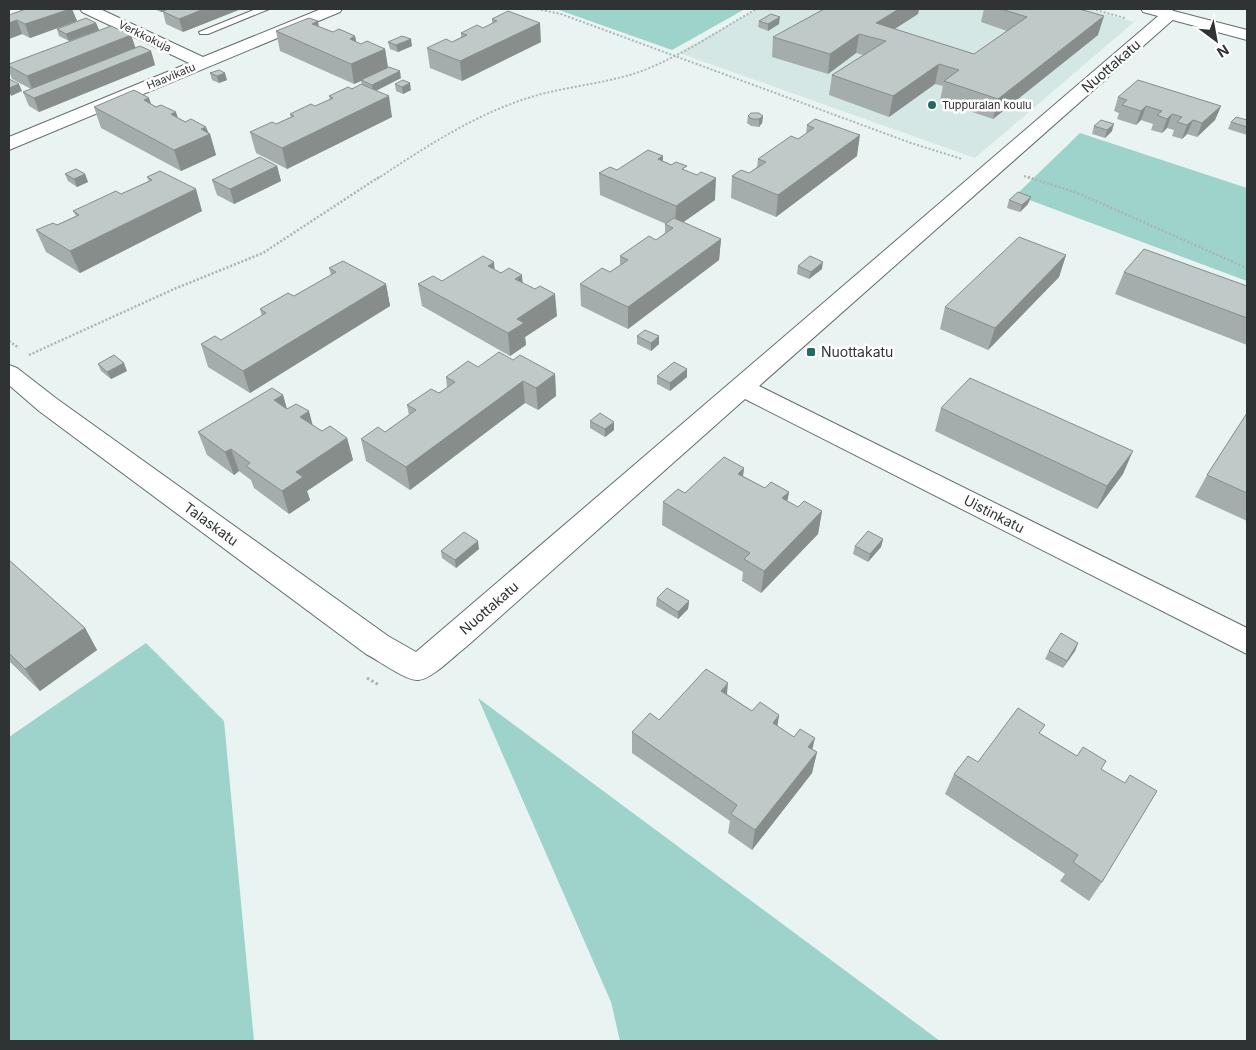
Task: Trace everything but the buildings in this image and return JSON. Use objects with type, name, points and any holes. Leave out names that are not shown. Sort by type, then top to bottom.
[{"type":"street","name":"Verkkokuja","points":[[88,9],[202,63]]},
{"type":"street","name":"Haavikatu","points":[[9,144],[334,9]]},
{"type":"street","points":[[1160,12],[1247,35]]},
{"type":"street","name":"Nuottakatu","points":[[418,668],[455,638],[994,168],[1160,12]]},
{"type":"street","name":"Talaskatu","points":[[9,373],[48,405],[369,639],[418,668]]},
{"type":"street","name":"Uistinkatu","points":[[742,386],[1247,642]]},
{"type":"lane","points":[[204,32],[264,9]]},
{"type":"path","points":[[537,9],[561,14],[911,143],[1080,194],[1247,268]]},
{"type":"path","points":[[29,355],[174,289],[263,253],[433,142],[487,114],[538,96],[638,72],[674,56],[756,9]]},
{"type":"shaded area","name":"Tuppuralan koulu","points":[[757,9],[1087,9],[1134,22],[975,158],[679,53]]},
{"type":"green space","points":[[556,9],[745,9],[672,50]]},
{"type":"green space","points":[[1080,133],[1247,188],[1247,281],[1016,195]]},
{"type":"green space","points":[[146,643],[224,721],[254,1041],[9,1041],[9,737]]},
{"type":"green space","points":[[478,698],[940,1041],[620,1041],[611,1002]]},
{"type":"place","name":"Tuppuralan koulu","points":[[932,105]]},
{"type":"place","name":"Nuottakatu","points":[[811,352]]}]
